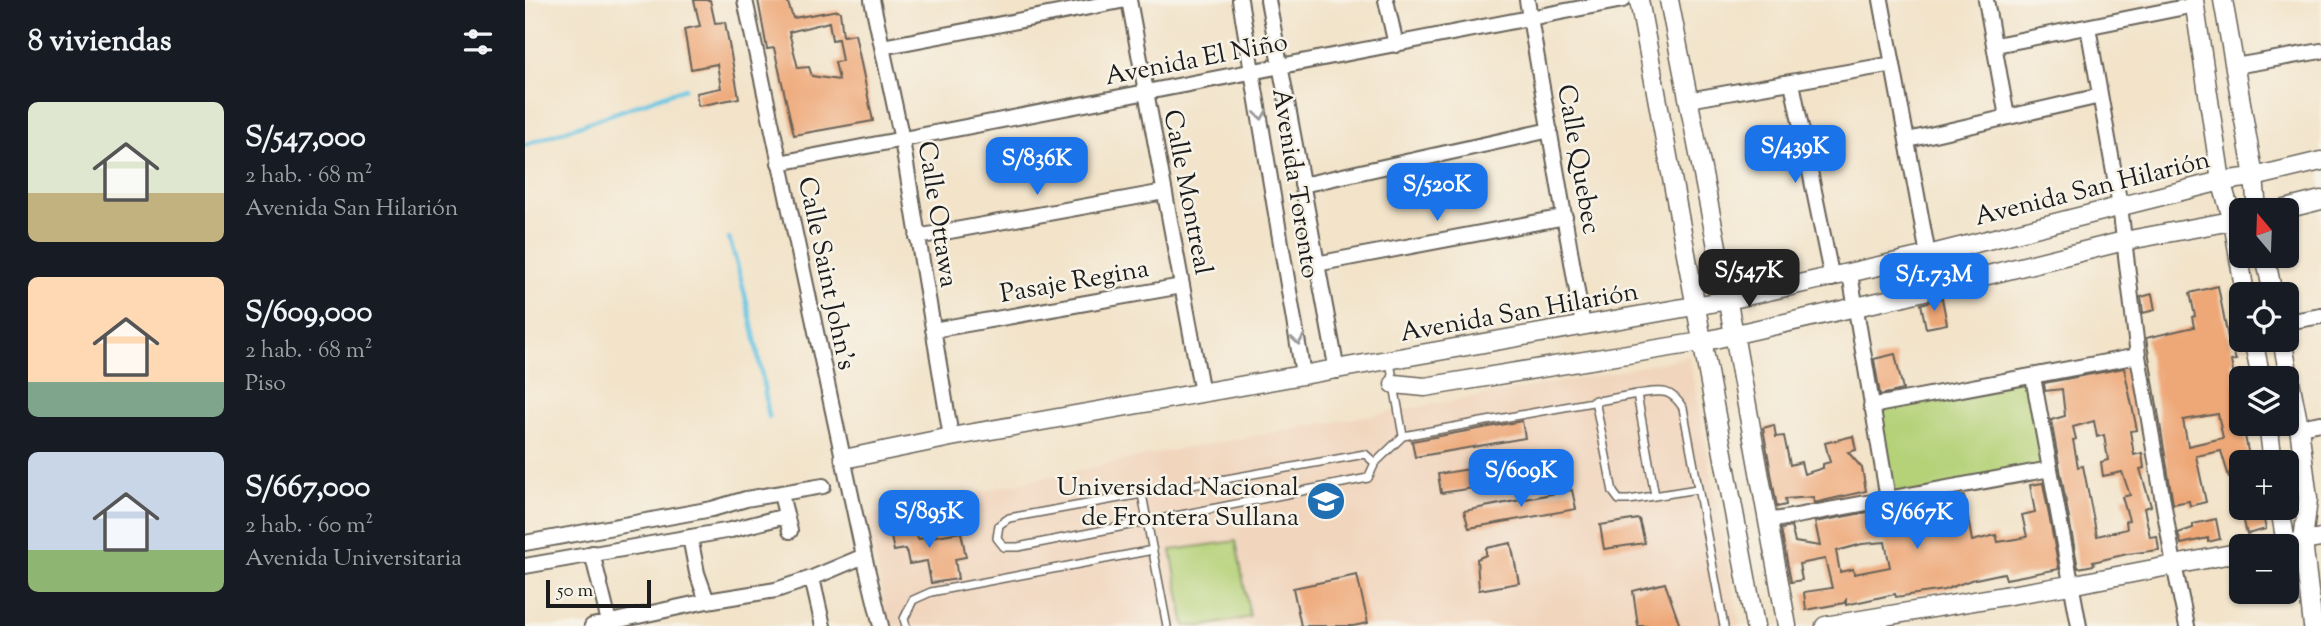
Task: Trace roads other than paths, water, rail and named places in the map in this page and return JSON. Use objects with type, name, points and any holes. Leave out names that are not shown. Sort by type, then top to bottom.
[{"type":"street","name":"Calle Saint John's","points":[[745,0],[881,626]]},
{"type":"street","name":"Calle Ottawa","points":[[872,0],[902,141],[951,437]]},
{"type":"street","points":[[882,47],[1127,0]]},
{"type":"street","name":"Calle Montreal","points":[[1127,0],[1202,393]]},
{"type":"street","name":"Avenida Toronto","points":[[1240,0],[1303,374]]},
{"type":"street","name":"Avenida Toronto","points":[[1268,0],[1337,371]]},
{"type":"street","points":[[1386,0],[1396,45]]},
{"type":"street","name":"Calle Quebec","points":[[1527,0],[1583,326]]},
{"type":"street","name":"Avenida El Niño","points":[[779,163],[1623,0]]},
{"type":"street","points":[[1639,0],[1755,626]]},
{"type":"street","points":[[1669,0],[1728,300],[1787,626]]},
{"type":"street","points":[[1881,0],[1928,256]]},
{"type":"street","points":[[1986,0],[2007,117]]},
{"type":"street","points":[[2223,0],[2256,198]]},
{"type":"street","points":[[1996,45],[2194,3],[2221,181],[2229,200]]},
{"type":"street","points":[[2088,27],[2120,206],[2139,356],[2174,565],[2187,626]]},
{"type":"street","points":[[2235,66],[2321,51]]},
{"type":"street","points":[[1688,100],[1893,64]]},
{"type":"street","points":[[1792,83],[1832,279]]},
{"type":"street","points":[[1908,140],[2100,96]]},
{"type":"street","points":[[1301,185],[1550,130]]},
{"type":"street","name":"Avenida San Hilarión","points":[[844,459],[951,437],[1728,300],[1928,256],[2221,181],[2254,177],[2321,161]]},
{"type":"street","points":[[917,237],[1164,192]]},
{"type":"street","points":[[2299,206],[2321,200]]},
{"type":"street","points":[[1316,264],[1565,218]]},
{"type":"street","name":"Avenida San Hilarión","points":[[1394,384],[1425,387],[1701,342],[2124,240],[2229,221]]},
{"type":"street","points":[[1850,274],[1888,499]]},
{"type":"street","name":"Pasaje Regina","points":[[933,330],[1182,286]]},
{"type":"street","points":[[2299,320],[2321,316]]},
{"type":"street","points":[[1871,406],[2139,356]]},
{"type":"street","points":[[2033,377],[2078,621]]},
{"type":"street","points":[[2298,534],[2308,499],[2299,427],[2321,423]]},
{"type":"street","points":[[1769,521],[2050,469]]},
{"type":"street","points":[[525,543],[823,486]]},
{"type":"street","points":[[781,494],[790,531]]},
{"type":"street","points":[[525,566],[754,526],[786,516]]},
{"type":"street","points":[[690,537],[697,573],[707,601]]},
{"type":"street","points":[[593,553],[610,624]]},
{"type":"street","points":[[1825,626],[2229,554]]},
{"type":"street","points":[[592,626],[707,601],[776,590],[864,556]]},
{"type":"street","points":[[2299,557],[2313,626]]},
{"type":"street","points":[[812,578],[823,626]]},
{"type":"lane","points":[[1390,361],[1403,436]]},
{"type":"lane","points":[[1375,463],[1365,454],[1009,518],[999,525],[997,538],[1005,547],[1018,547],[1368,478],[1375,463],[1403,436],[1595,400],[1662,391],[1675,396],[1683,408],[1724,626]]},
{"type":"lane","points":[[1637,394],[1655,496]]},
{"type":"lane","points":[[1595,400],[1613,492],[1619,500],[1697,489]]},
{"type":"lane","points":[[1142,494],[1167,626]]},
{"type":"lane","points":[[906,626],[904,619],[913,600],[931,592],[1153,550]]},
{"type":"waterway","points":[[525,145],[685,88]]},
{"type":"waterway","points":[[729,238],[742,282],[769,417]]},
{"type":"place","name":"Universidad Nacional de Frontera Sullana","points":[[1326,501]]}]
